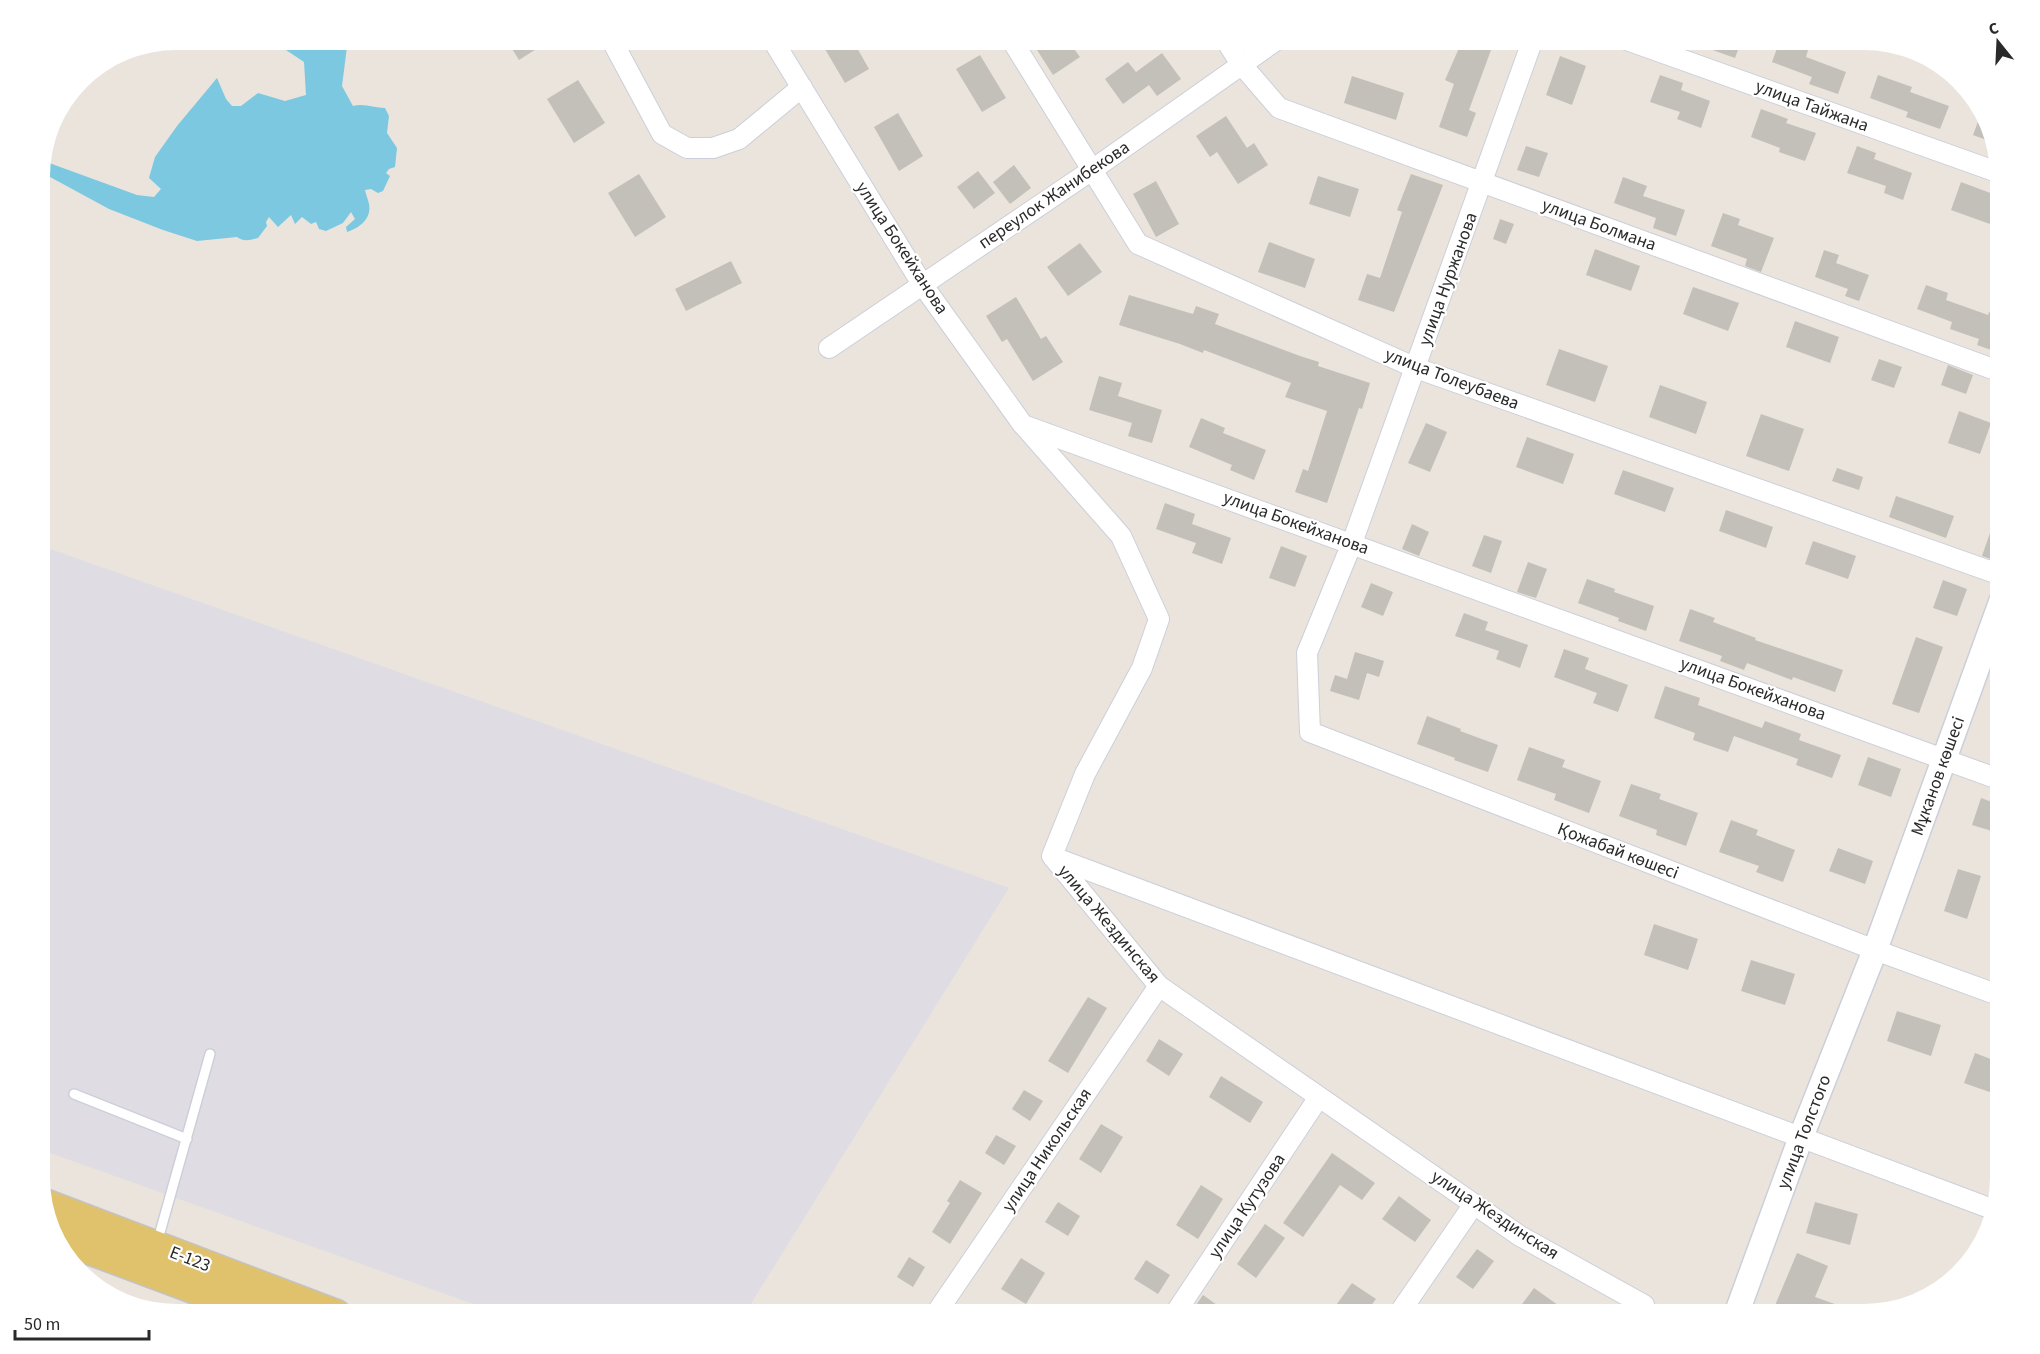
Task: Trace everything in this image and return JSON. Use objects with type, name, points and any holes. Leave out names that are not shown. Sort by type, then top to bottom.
[{"type":"main road","name":"Е-123","points":[[53,1207],[307,1304]]},
{"type":"main road","name":"Е-123","points":[[65,1240],[236,1304]]},
{"type":"street","points":[[617,50],[662,134],[687,148],[713,148],[739,139],[802,87]]},
{"type":"street","name":"улица Бокейханова","points":[[779,50],[922,284],[1023,425],[1990,776]]},
{"type":"street","name":"улица Толеубаева","points":[[1018,50],[1138,244],[1416,368],[1990,571]]},
{"type":"street","name":"улица Болмана","points":[[1233,50],[1241,64],[1279,108],[1990,368]]},
{"type":"street","name":"переулок Жанибекова","points":[[829,348],[1092,170],[1262,50]]},
{"type":"street","name":"улица Нуржанова","points":[[1307,653],[1352,543],[1529,50]]},
{"type":"street","name":"улица Тайжана","points":[[1655,50],[1990,169]]},
{"type":"street","name":"улица Жездинская","points":[[1023,425],[1121,536],[1159,619],[1142,668],[1085,774],[1052,856],[1159,986],[1520,1236],[1631,1304]]},
{"type":"street","name":"Мұканов көшесі","points":[[1875,950],[1990,632]]},
{"type":"street","name":"Қожабай көшесі","points":[[1307,653],[1310,732],[1875,950],[1990,992]]},
{"type":"street","points":[[1052,856],[1987,1207]]},
{"type":"street","name":"улица Толстого","points":[[1741,1304],[1801,1137],[1875,950]]},
{"type":"street","name":"улица Никольская","points":[[942,1304],[1159,986]]},
{"type":"street","name":"улица Кутузова","points":[[1181,1304],[1319,1097]]},
{"type":"street","points":[[1405,1304],[1473,1203]]},
{"type":"lane","points":[[156,1246],[210,1054]]},
{"type":"lane","points":[[74,1094],[187,1139]]},
{"type":"shaded area","points":[[50,549],[1009,888],[751,1304],[473,1304],[50,1153]]},
{"type":"water","points":[[286,50],[347,50],[342,86],[353,106],[385,108],[389,116],[387,133],[397,148],[395,167],[386,173],[390,176],[383,191],[378,193],[371,189],[365,190],[369,214],[356,228],[347,232],[346,227],[355,219],[351,212],[343,223],[326,231],[319,229],[316,222],[311,224],[302,217],[295,224],[291,215],[278,227],[269,217],[266,222],[267,226],[258,238],[245,240],[237,237],[197,241],[109,209],[50,177],[50,163],[137,195],[154,197],[161,189],[149,178],[155,157],[177,126],[217,78],[226,99],[232,106],[241,106],[258,93],[285,101],[306,95],[304,62]]},
{"type":"building","points":[[513,50],[535,50],[519,60]]},
{"type":"building","points":[[826,50],[858,50],[869,69],[845,83]]},
{"type":"building","points":[[1037,50],[1075,50],[1080,57],[1053,75]]},
{"type":"building","points":[[1458,50],[1491,50],[1469,110],[1476,113],[1467,137],[1439,127],[1454,84],[1445,80]]},
{"type":"building","points":[[1712,50],[1738,50],[1735,58]]},
{"type":"building","points":[[1776,50],[1808,50],[1806,57],[1846,72],[1838,94],[1809,84],[1812,77],[1772,62]]},
{"type":"building","points":[[1162,53],[1181,79],[1157,96],[1149,85],[1123,104],[1105,79],[1128,62],[1136,72]]},
{"type":"building","points":[[980,55],[1006,98],[982,112],[956,69]]},
{"type":"building","points":[[1560,56],[1586,66],[1572,105],[1546,95]]},
{"type":"building","points":[[1660,75],[1683,83],[1681,90],[1710,101],[1701,128],[1677,119],[1680,112],[1650,102]]},
{"type":"building","points":[[1878,75],[1912,87],[1910,92],[1949,106],[1940,129],[1906,117],[1908,112],[1870,98]]},
{"type":"building","points":[[1352,76],[1404,93],[1396,120],[1344,103]]},
{"type":"building","points":[[578,80],[605,123],[574,143],[547,99]]},
{"type":"building","points":[[1761,109],[1788,119],[1786,123],[1816,133],[1805,161],[1779,152],[1780,148],[1751,137]]},
{"type":"building","points":[[898,113],[923,156],[899,171],[874,127]]},
{"type":"building","points":[[1226,116],[1247,148],[1254,143],[1268,165],[1238,184],[1217,152],[1210,157],[1196,136]]},
{"type":"building","points":[[1978,121],[1985,139],[1973,135]]},
{"type":"building","points":[[1526,146],[1548,153],[1539,177],[1517,170]]},
{"type":"building","points":[[1857,146],[1876,153],[1874,159],[1912,173],[1903,200],[1884,193],[1886,186],[1847,173]]},
{"type":"building","points":[[1014,165],[1031,188],[1010,204],[993,182]]},
{"type":"building","points":[[978,171],[995,193],[974,209],[957,187]]},
{"type":"building","points":[[639,174],[666,217],[635,237],[608,193]]},
{"type":"building","points":[[1411,174],[1443,185],[1394,312],[1358,300],[1367,274],[1380,278],[1402,212],[1397,210]]},
{"type":"building","points":[[1318,176],[1359,189],[1350,217],[1309,204]]},
{"type":"building","points":[[1623,177],[1647,186],[1643,196],[1685,210],[1676,236],[1653,228],[1656,218],[1614,203]]},
{"type":"building","points":[[1156,181],[1179,224],[1156,237],[1133,194]]},
{"type":"building","points":[[1961,182],[1990,193],[1990,224],[1951,210]]},
{"type":"building","points":[[1723,213],[1740,219],[1738,225],[1774,238],[1761,272],[1745,266],[1747,259],[1711,246]]},
{"type":"building","points":[[1500,219],[1514,224],[1506,244],[1493,239]]},
{"type":"building","points":[[1269,242],[1315,259],[1305,288],[1258,272]]},
{"type":"building","points":[[1080,243],[1102,272],[1068,296],[1047,267]]},
{"type":"building","points":[[1595,249],[1640,266],[1631,291],[1586,275]]},
{"type":"building","points":[[1824,250],[1839,255],[1836,263],[1869,275],[1859,301],[1845,296],[1848,289],[1815,277]]},
{"type":"building","points":[[731,261],[742,283],[686,311],[675,289]]},
{"type":"building","points":[[1926,285],[1948,293],[1946,300],[1988,315],[1990,312],[1990,350],[1977,345],[1979,339],[1950,329],[1952,322],[1917,309]]},
{"type":"building","points":[[1693,287],[1739,303],[1728,331],[1683,314]]},
{"type":"building","points":[[1129,295],[1193,314],[1196,306],[1219,314],[1215,324],[1319,362],[1318,366],[1370,383],[1362,409],[1359,408],[1327,503],[1295,492],[1303,469],[1308,471],[1327,411],[1285,397],[1291,383],[1204,350],[1203,353],[1119,325]]},
{"type":"building","points":[[1016,297],[1041,339],[1046,336],[1063,362],[1033,381],[1007,339],[1002,342],[986,316]]},
{"type":"building","points":[[1795,321],[1839,337],[1830,363],[1786,347]]},
{"type":"building","points":[[1559,349],[1608,366],[1595,402],[1546,385]]},
{"type":"building","points":[[1879,359],[1902,367],[1894,388],[1871,380]]},
{"type":"building","points":[[1948,365],[1973,375],[1966,394],[1941,385]]},
{"type":"building","points":[[1099,376],[1122,383],[1118,396],[1162,410],[1152,443],[1128,436],[1132,423],[1089,410]]},
{"type":"building","points":[[1660,385],[1707,402],[1696,434],[1649,417]]},
{"type":"building","points":[[1959,411],[1990,423],[1980,454],[1948,443]]},
{"type":"building","points":[[1761,414],[1804,429],[1789,471],[1746,456]]},
{"type":"building","points":[[1201,418],[1225,428],[1223,433],[1266,450],[1254,480],[1230,470],[1232,465],[1189,447]]},
{"type":"building","points":[[1426,423],[1447,432],[1430,472],[1408,463]]},
{"type":"building","points":[[1527,437],[1574,454],[1563,484],[1516,467]]},
{"type":"building","points":[[1837,468],[1863,477],[1859,490],[1832,481]]},
{"type":"building","points":[[1623,470],[1674,488],[1665,512],[1614,494]]},
{"type":"building","points":[[1896,496],[1954,516],[1946,538],[1889,517]]},
{"type":"building","points":[[1165,503],[1195,514],[1192,524],[1231,538],[1222,564],[1192,553],[1196,543],[1156,529]]},
{"type":"building","points":[[1726,510],[1773,527],[1766,548],[1719,531]]},
{"type":"building","points":[[1412,524],[1429,532],[1419,556],[1402,549]]},
{"type":"building","points":[[1990,533],[1990,559],[1982,556]]},
{"type":"building","points":[[1484,535],[1502,541],[1491,573],[1472,566]]},
{"type":"building","points":[[1813,541],[1856,556],[1848,579],[1805,564]]},
{"type":"building","points":[[1281,546],[1307,556],[1295,587],[1269,578]]},
{"type":"building","points":[[1528,562],[1547,569],[1536,598],[1517,592]]},
{"type":"building","points":[[1587,579],[1615,589],[1614,592],[1654,606],[1646,631],[1578,603]]},
{"type":"building","points":[[1943,580],[1967,589],[1957,616],[1933,608]]},
{"type":"building","points":[[1371,583],[1393,592],[1383,616],[1361,607]]},
{"type":"building","points":[[1690,609],[1715,618],[1713,622],[1756,638],[1755,640],[1843,670],[1835,692],[1793,677],[1792,680],[1747,663],[1744,670],[1720,661],[1722,656],[1679,641]]},
{"type":"building","points":[[1464,613],[1488,622],[1485,630],[1528,645],[1520,668],[1496,659],[1499,651],[1455,636]]},
{"type":"building","points":[[1916,637],[1943,647],[1919,713],[1892,704]]},
{"type":"building","points":[[1564,649],[1589,658],[1585,669],[1628,685],[1618,712],[1593,703],[1597,693],[1554,677]]},
{"type":"building","points":[[1355,652],[1384,661],[1379,677],[1367,673],[1359,700],[1330,691],[1335,675],[1347,679]]},
{"type":"building","points":[[1665,686],[1700,698],[1698,705],[1762,728],[1765,721],[1801,734],[1799,740],[1841,755],[1832,778],[1796,765],[1798,759],[1734,736],[1728,752],[1693,740],[1695,733],[1654,718]]},
{"type":"building","points":[[1427,716],[1498,745],[1488,772],[1417,744]]},
{"type":"building","points":[[1529,747],[1565,760],[1562,767],[1601,781],[1589,813],[1554,800],[1556,794],[1517,780]]},
{"type":"building","points":[[1868,757],[1901,769],[1891,797],[1858,785]]},
{"type":"building","points":[[1631,784],[1661,794],[1659,799],[1698,813],[1686,846],[1656,835],[1657,830],[1619,816]]},
{"type":"building","points":[[1981,798],[1990,801],[1990,830],[1972,825]]},
{"type":"building","points":[[1731,820],[1758,830],[1756,835],[1795,850],[1783,882],[1756,872],[1759,866],[1719,852]]},
{"type":"building","points":[[1838,848],[1873,861],[1865,884],[1829,871]]},
{"type":"building","points":[[1958,869],[1981,876],[1967,919],[1944,911]]},
{"type":"building","points":[[1654,924],[1698,939],[1688,970],[1644,955]]},
{"type":"building","points":[[1751,960],[1795,974],[1785,1005],[1741,991]]},
{"type":"building","points":[[1088,997],[1107,1008],[1068,1073],[1048,1061]]},
{"type":"building","points":[[1897,1011],[1941,1025],[1931,1056],[1887,1041]]},
{"type":"building","points":[[1159,1039],[1183,1054],[1169,1076],[1146,1061]]},
{"type":"building","points":[[1975,1053],[1990,1059],[1990,1092],[1964,1083]]},
{"type":"building","points":[[1221,1076],[1263,1102],[1250,1123],[1209,1097]]},
{"type":"building","points":[[1024,1090],[1043,1101],[1030,1121],[1012,1109]]},
{"type":"building","points":[[1101,1124],[1123,1137],[1101,1173],[1079,1159]]},
{"type":"building","points":[[996,1135],[1016,1146],[1004,1165],[985,1153]]},
{"type":"building","points":[[1332,1153],[1375,1183],[1362,1200],[1340,1185],[1303,1237],[1283,1223]]},
{"type":"building","points":[[960,1180],[982,1193],[950,1244],[932,1232],[950,1203],[947,1201]]},
{"type":"building","points":[[1201,1185],[1223,1199],[1198,1239],[1176,1225]]},
{"type":"building","points":[[1399,1196],[1431,1220],[1415,1242],[1382,1219]]},
{"type":"building","points":[[1058,1202],[1080,1216],[1068,1236],[1045,1222]]},
{"type":"building","points":[[1815,1202],[1858,1214],[1850,1245],[1806,1233]]},
{"type":"building","points":[[1265,1224],[1285,1238],[1256,1278],[1237,1264]]},
{"type":"building","points":[[1477,1249],[1494,1261],[1473,1289],[1456,1277]]},
{"type":"building","points":[[1797,1253],[1828,1266],[1815,1297],[1835,1304],[1776,1304]]},
{"type":"building","points":[[909,1257],[925,1267],[913,1287],[897,1277]]},
{"type":"building","points":[[1021,1258],[1045,1273],[1026,1304],[1001,1289]]},
{"type":"building","points":[[1146,1260],[1170,1275],[1158,1294],[1134,1279]]},
{"type":"building","points":[[1352,1283],[1376,1299],[1372,1304],[1337,1304]]},
{"type":"building","points":[[1534,1288],[1557,1304],[1522,1304]]},
{"type":"building","points":[[1203,1295],[1216,1304],[1197,1304]]}]
